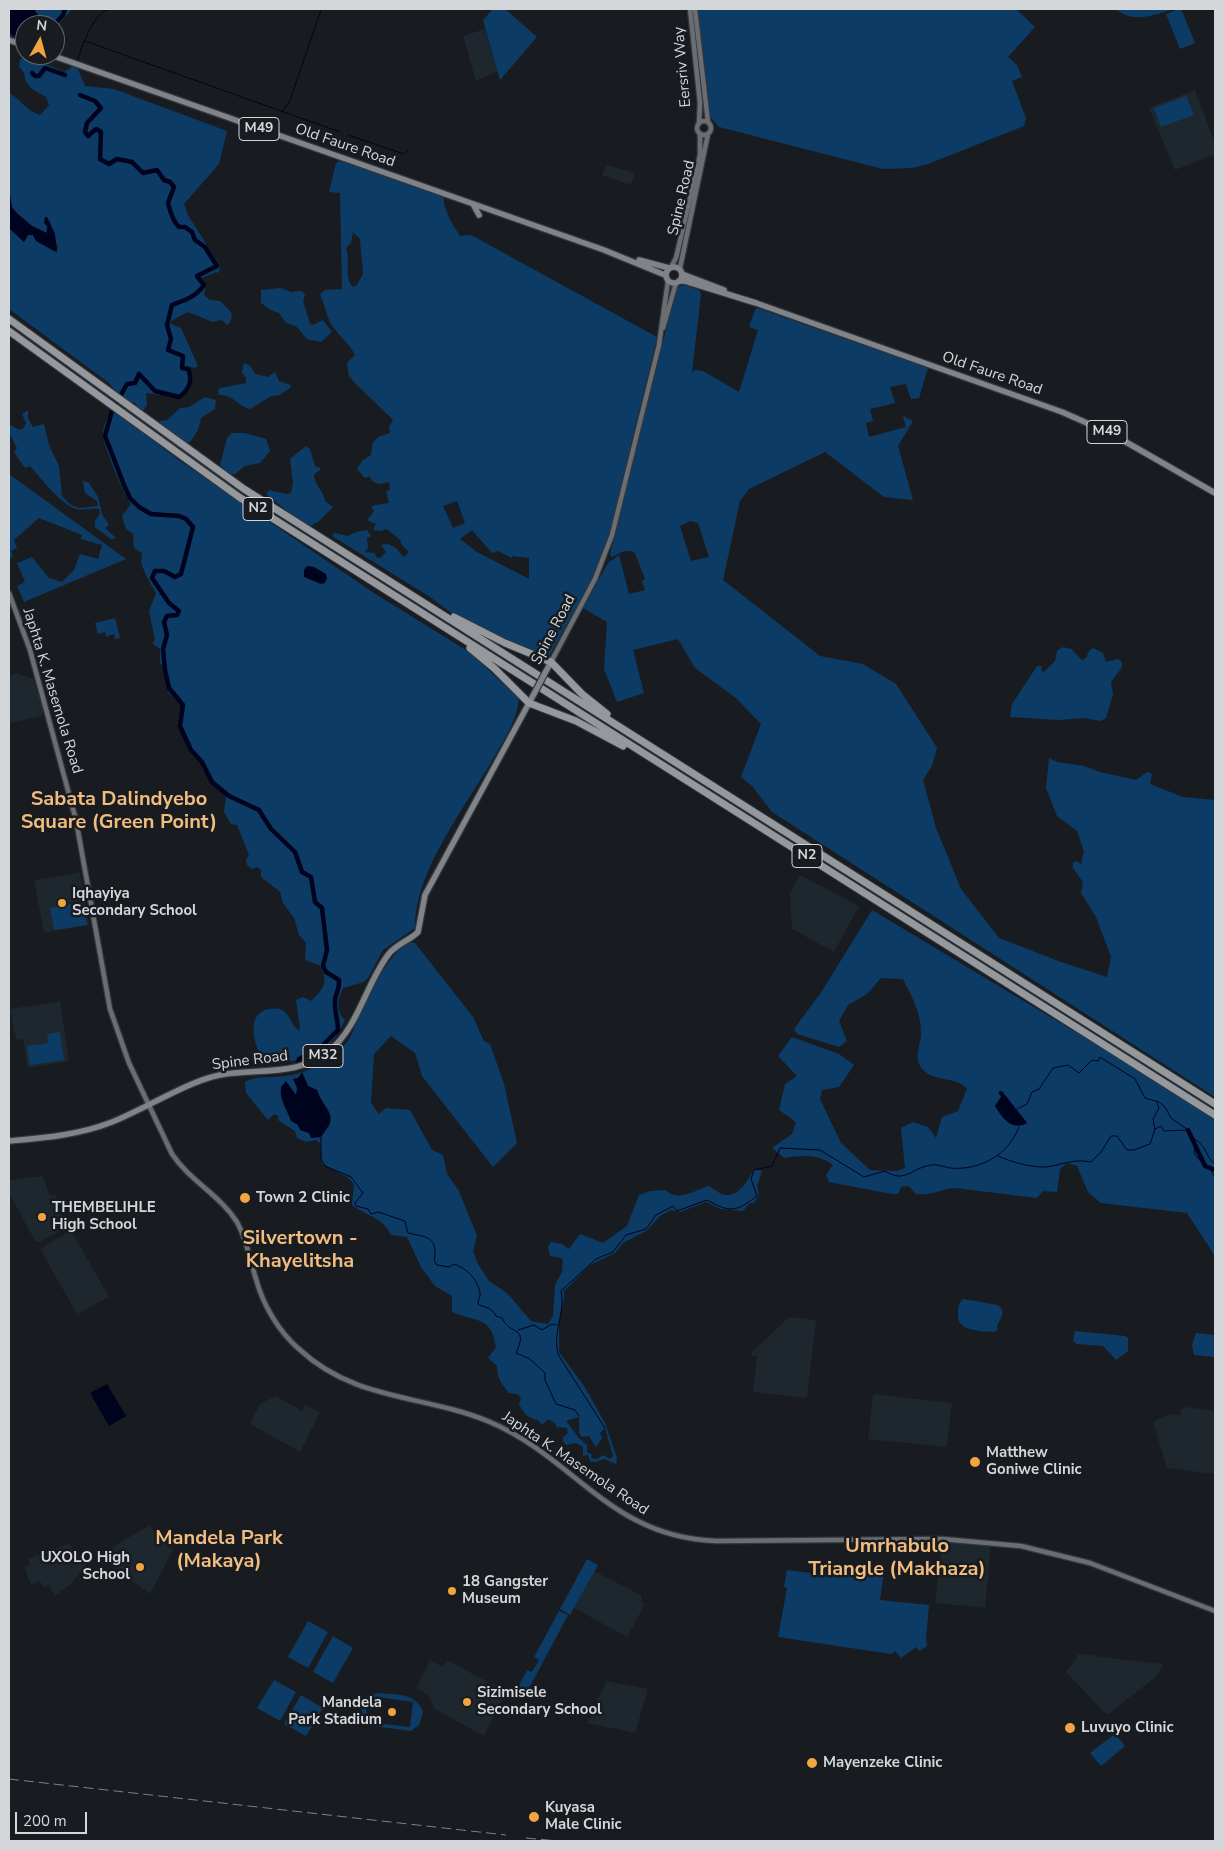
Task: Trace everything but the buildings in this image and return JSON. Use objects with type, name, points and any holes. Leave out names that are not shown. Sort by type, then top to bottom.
[{"type":"highway","name":"N2","points":[[9,319],[244,490],[1215,1104]]},
{"type":"highway","name":"N2","points":[[9,331],[239,498],[1215,1115]]},
{"type":"highway","points":[[403,590],[492,638],[551,662],[593,704],[677,764]]},
{"type":"highway","points":[[398,598],[482,658],[529,703],[588,727],[666,767]]},
{"type":"main road","name":"Eersriv Way","points":[[690,9],[700,103],[699,123]]},
{"type":"main road","name":"Eersriv Way","points":[[695,9],[708,122]]},
{"type":"main road","name":"Old Faure Road","points":[[65,60],[604,250],[660,267],[670,267]]},
{"type":"main road","points":[[708,122],[712,128],[708,134],[700,134],[697,129],[699,123],[708,122]]},
{"type":"main road","name":"Spine Road","points":[[661,331],[667,278],[670,267],[676,258],[700,156],[700,134]]},
{"type":"main road","name":"Spine Road","points":[[9,1142],[50,1138],[113,1122],[216,1076],[292,1069],[320,1058],[343,1037],[390,952],[418,934],[425,895],[595,579],[612,535],[661,331],[681,271],[708,134]]},
{"type":"main road","points":[[472,204],[477,208],[479,214],[492,210]]},
{"type":"main road","name":"Old Faure Road","points":[[604,250],[667,278]]},
{"type":"main road","points":[[670,267],[681,271]]},
{"type":"main road","name":"Old Faure Road","points":[[681,271],[751,302]]},
{"type":"main road","points":[[667,278],[677,282]]},
{"type":"main road","name":"Old Faure Road","points":[[677,282],[685,281],[751,302],[1062,412],[1112,434],[1215,493]]},
{"type":"main road","name":"Japhta K. Masemola Road","points":[[9,593],[30,650],[79,831],[110,1009],[127,1057],[177,1161],[220,1201],[238,1224],[266,1304],[281,1329],[301,1351],[324,1369],[351,1384],[376,1392],[454,1409],[502,1428],[530,1446],[620,1512],[642,1524],[674,1536],[699,1540],[942,1538],[1021,1546],[1090,1563],[1215,1611]]},
{"type":"shaded area","points":[[9,9],[34,9],[38,15],[15,15],[15,36],[9,31]]},
{"type":"shaded area","points":[[34,9],[72,9],[65,17],[65,15],[35,15]]},
{"type":"shaded area","points":[[493,9],[505,9],[537,37],[500,80],[483,20]]},
{"type":"shaded area","points":[[698,9],[1016,9],[1035,27],[1008,57],[1017,65],[1022,77],[1012,81],[1026,118],[1024,126],[928,164],[912,168],[883,169],[719,127],[709,115]]},
{"type":"shaded area","points":[[1116,9],[1170,10],[1150,16],[1135,17],[1128,16]]},
{"type":"shaded area","points":[[1178,9],[1182,11],[1195,43],[1180,49],[1166,14]]},
{"type":"shaded area","points":[[485,29],[498,71],[476,81],[463,36]]},
{"type":"shaded area","points":[[19,65],[48,65],[64,72],[73,66],[77,67],[85,86],[114,89],[227,131],[219,164],[184,204],[188,215],[220,266],[219,273],[216,272],[202,278],[206,284],[204,295],[210,300],[220,301],[231,312],[232,318],[228,325],[221,320],[213,322],[188,312],[171,321],[171,324],[181,328],[198,366],[194,368],[187,366],[185,368],[190,374],[190,385],[179,397],[146,393],[147,405],[143,411],[135,406],[136,403],[123,398],[109,383],[9,309],[9,228],[24,242],[28,235],[33,235],[36,241],[55,252],[58,248],[49,219],[46,233],[32,226],[12,208],[9,189],[9,93],[30,110],[40,115],[49,105],[46,97],[27,84]]},
{"type":"shaded area","points":[[1195,90],[1215,143],[1215,154],[1175,170],[1149,108]]},
{"type":"shaded area","points":[[1186,96],[1194,115],[1161,127],[1154,108]]},
{"type":"shaded area","points":[[340,161],[444,196],[444,204],[450,220],[460,236],[471,235],[657,337],[607,543],[597,570],[548,658],[518,648],[454,615],[430,597],[332,536],[335,533],[348,536],[367,530],[371,536],[367,538],[368,548],[364,552],[375,553],[376,557],[380,558],[386,552],[381,545],[385,544],[394,547],[404,557],[409,552],[401,544],[401,541],[387,529],[373,530],[376,524],[367,520],[374,511],[371,506],[389,503],[386,491],[390,490],[389,482],[378,484],[371,480],[370,476],[365,478],[357,469],[362,461],[371,455],[373,442],[380,436],[390,433],[389,427],[393,420],[349,376],[347,363],[355,355],[333,327],[320,294],[325,290],[342,289],[340,193],[329,192],[336,163]],"holes":[[[353,232],[360,239],[363,274],[357,285],[353,287],[348,279],[346,248],[351,243]],[[457,501],[465,523],[453,528],[443,506]],[[472,530],[492,553],[498,551],[512,558],[512,556],[529,558],[529,579],[477,552],[460,539]]]},
{"type":"shaded area","points":[[606,165],[635,173],[631,185],[602,175]]},
{"type":"shaded area","points":[[9,189],[12,207],[17,214],[32,226],[47,233],[47,226],[44,223],[45,217],[47,217],[55,234],[57,252],[36,241],[33,235],[28,235],[24,242],[9,228]]},
{"type":"shaded area","points":[[685,285],[699,290],[701,294],[692,373],[695,370],[703,371],[739,392],[758,330],[749,327],[757,308],[928,368],[919,398],[911,399],[906,384],[890,387],[895,403],[870,409],[873,421],[866,423],[869,437],[906,427],[903,416],[913,421],[898,446],[913,500],[884,497],[825,452],[749,489],[740,501],[723,580],[820,656],[863,664],[896,684],[937,748],[932,766],[923,780],[936,828],[961,889],[999,938],[1061,962],[1107,977],[1111,957],[1096,917],[1081,893],[1083,882],[1073,868],[1073,862],[1077,861],[1081,864],[1084,851],[1077,831],[1057,816],[1046,788],[1049,758],[1057,762],[1084,766],[1100,772],[1136,780],[1147,772],[1152,774],[1150,784],[1183,797],[1215,800],[1215,1097],[772,812],[752,786],[741,777],[761,724],[736,698],[695,668],[678,639],[633,650],[644,693],[617,702],[604,669],[607,622],[583,608],[608,563],[619,555],[629,594],[645,590],[642,581],[645,579],[635,553],[626,551],[611,557],[610,554],[676,290],[679,286]],"holes":[[[690,521],[698,523],[709,557],[691,561],[680,526]]]},
{"type":"shaded area","points":[[281,288],[291,292],[302,291],[305,295],[303,301],[310,324],[313,325],[323,320],[332,332],[321,342],[307,339],[297,327],[285,322],[279,313],[261,303],[261,290]]},
{"type":"shaded area","points":[[246,363],[255,374],[268,377],[275,372],[279,381],[291,385],[290,388],[280,395],[271,396],[250,409],[229,397],[219,395],[218,390],[220,388],[246,383],[246,378],[242,373],[243,365]]},
{"type":"shaded area","points":[[205,397],[216,400],[215,409],[201,418],[198,430],[190,442],[186,443],[160,423],[160,421],[167,420],[180,408],[189,407]]},
{"type":"shaded area","points":[[28,410],[28,418],[33,427],[44,424],[49,445],[59,466],[62,496],[71,505],[79,508],[98,506],[97,501],[85,493],[83,481],[89,483],[98,497],[102,514],[109,525],[105,528],[116,538],[111,539],[95,527],[95,521],[100,513],[99,509],[76,509],[70,506],[51,490],[30,466],[25,468],[14,452],[17,448],[9,433],[9,424],[19,430],[24,428],[26,423],[22,414]]},
{"type":"shaded area","points":[[114,411],[180,461],[374,593],[472,654],[519,699],[514,720],[508,733],[434,859],[417,905],[415,928],[383,950],[364,982],[343,988],[338,1005],[340,1013],[345,1020],[331,1042],[322,1050],[302,1059],[264,1064],[254,1036],[255,1021],[258,1015],[265,1010],[280,1009],[287,1014],[299,1031],[296,1000],[303,997],[311,1001],[322,989],[324,976],[319,965],[305,960],[306,943],[299,935],[294,918],[283,903],[280,892],[261,877],[261,870],[257,867],[252,869],[247,865],[246,859],[249,855],[237,825],[231,824],[224,812],[226,796],[221,789],[211,783],[202,765],[189,751],[179,725],[182,705],[168,692],[164,668],[160,663],[160,649],[152,643],[155,640],[149,611],[156,593],[141,564],[142,553],[134,548],[133,534],[126,529],[122,516],[131,504],[114,470],[104,440],[103,435],[107,418]]},
{"type":"shaded area","points":[[232,433],[245,433],[266,439],[270,451],[260,463],[245,466],[235,474],[229,474],[220,465],[227,438]]},
{"type":"shaded area","points":[[306,446],[310,449],[315,466],[320,468],[314,474],[314,478],[325,501],[333,507],[311,526],[296,518],[266,494],[269,490],[286,494],[291,493],[293,483],[290,459]]},
{"type":"shaded area","points":[[9,474],[126,559],[24,602],[17,586],[25,582],[17,563],[32,557],[49,578],[62,582],[74,570],[80,554],[98,559],[102,545],[81,539],[82,535],[39,518],[14,540],[17,548],[11,551],[13,557],[9,559]]},
{"type":"shaded area","points":[[307,566],[314,567],[326,574],[325,583],[321,584],[304,577],[304,570]]},
{"type":"shaded area","points":[[115,618],[120,638],[115,639],[114,634],[106,637],[105,632],[98,634],[95,623]]},
{"type":"shaded area","points":[[1063,647],[1071,649],[1082,660],[1086,658],[1089,651],[1093,648],[1103,653],[1106,662],[1118,659],[1122,662],[1122,667],[1111,682],[1113,694],[1106,718],[1100,721],[1085,718],[1059,720],[1010,717],[1012,704],[1037,666],[1042,666],[1041,671],[1044,672],[1055,661],[1057,651]]},
{"type":"shaded area","points":[[16,673],[34,679],[44,711],[42,716],[9,723],[9,677]]},
{"type":"shaded area","name":"Iqhayiya Secondary School","points":[[80,872],[89,925],[44,933],[34,880]]},
{"type":"shaded area","points":[[800,875],[859,906],[834,952],[792,929],[790,893]]},
{"type":"shaded area","points":[[83,902],[87,925],[54,930],[50,908]]},
{"type":"shaded area","points":[[872,910],[1132,1066],[1215,1120],[1215,1256],[1187,1213],[1101,1203],[1088,1192],[1077,1166],[1067,1163],[1060,1169],[1057,1192],[1043,1191],[1037,1198],[955,1188],[926,1194],[916,1194],[909,1186],[901,1187],[898,1194],[892,1194],[829,1182],[826,1175],[833,1165],[816,1157],[797,1156],[784,1158],[772,1148],[792,1134],[796,1122],[779,1110],[785,1084],[797,1076],[778,1056],[792,1037],[839,1054],[854,1065],[839,1087],[822,1090],[820,1099],[841,1143],[870,1170],[897,1171],[905,1168],[901,1128],[913,1122],[928,1127],[936,1138],[942,1117],[958,1111],[967,1089],[957,1082],[931,1075],[920,1066],[918,1054],[921,1025],[915,1005],[903,979],[881,978],[867,994],[848,1005],[839,1021],[847,1041],[839,1047],[797,1034],[794,1029],[822,991]],"holes":[[[1001,1097],[1027,1123],[1017,1126],[1012,1125],[1001,1115],[995,1106]]]},
{"type":"shaded area","points":[[409,942],[415,943],[473,1017],[484,1041],[490,1044],[504,1084],[517,1143],[493,1167],[422,1076],[415,1053],[391,1036],[374,1054],[371,1103],[379,1114],[386,1108],[410,1110],[432,1150],[443,1155],[447,1174],[459,1191],[477,1236],[473,1251],[478,1264],[489,1281],[507,1293],[531,1321],[548,1324],[553,1316],[555,1285],[562,1272],[563,1261],[561,1258],[550,1256],[548,1247],[551,1242],[562,1244],[569,1249],[580,1234],[603,1243],[627,1226],[639,1195],[650,1191],[666,1190],[675,1195],[680,1195],[708,1186],[722,1194],[728,1195],[738,1192],[742,1188],[754,1169],[762,1171],[757,1186],[759,1194],[755,1202],[749,1204],[743,1211],[721,1209],[706,1202],[680,1212],[671,1210],[660,1216],[646,1231],[623,1243],[615,1253],[590,1265],[564,1291],[559,1322],[559,1352],[584,1386],[605,1423],[617,1458],[616,1464],[604,1459],[595,1462],[590,1461],[588,1455],[583,1456],[583,1447],[576,1443],[566,1445],[563,1441],[563,1437],[568,1433],[567,1428],[557,1427],[555,1423],[548,1419],[542,1425],[538,1420],[527,1415],[519,1404],[521,1398],[518,1394],[509,1393],[502,1384],[497,1366],[488,1358],[496,1347],[491,1330],[482,1322],[452,1312],[452,1296],[435,1286],[421,1267],[407,1237],[391,1235],[378,1220],[352,1205],[354,1184],[347,1177],[322,1164],[320,1143],[316,1140],[306,1142],[297,1138],[295,1131],[278,1120],[278,1116],[274,1114],[268,1120],[246,1093],[245,1082],[249,1080],[286,1076],[311,1069],[332,1056],[345,1044],[375,983],[402,948]],"holes":[[[304,1079],[308,1086],[317,1090],[331,1117],[329,1127],[309,1133],[301,1130],[292,1121],[282,1097],[292,1090],[296,1095]],[[579,1417],[579,1433],[582,1437],[589,1436],[596,1447],[602,1438],[600,1433],[605,1428],[613,1456],[610,1459],[603,1455],[597,1459],[591,1458],[592,1455],[587,1452],[587,1445],[566,1421]]]},
{"type":"shaded area","points":[[60,1001],[69,1061],[28,1068],[23,1039],[16,1040],[10,1009]]},
{"type":"shaded area","points":[[60,1032],[64,1060],[30,1065],[27,1046],[48,1043],[47,1034]]},
{"type":"shaded area","points":[[302,1072],[308,1086],[317,1090],[329,1113],[330,1122],[321,1137],[311,1138],[309,1133],[300,1130],[298,1125],[291,1121],[282,1100],[281,1087],[286,1081],[296,1095],[297,1088],[293,1079],[298,1078]]},
{"type":"shaded area","points":[[1002,1091],[1027,1123],[1017,1126],[1012,1125],[1001,1115],[995,1106],[1001,1097],[998,1092]]},
{"type":"shaded area","name":"THEMBELIHLE High School","points":[[43,1176],[49,1194],[56,1195],[57,1206],[67,1227],[40,1242],[35,1241],[9,1193],[9,1180]]},
{"type":"shaded area","points":[[71,1230],[109,1297],[77,1314],[40,1249]]},
{"type":"shaded area","points":[[963,1299],[998,1305],[1002,1312],[997,1331],[970,1329],[961,1324],[958,1320],[958,1309]]},
{"type":"shaded area","points":[[789,1317],[816,1320],[807,1398],[753,1392],[757,1356],[752,1356],[752,1352]]},
{"type":"shaded area","points":[[1075,1331],[1125,1336],[1128,1338],[1128,1351],[1116,1360],[1103,1346],[1077,1344],[1073,1341]]},
{"type":"shaded area","points":[[1196,1333],[1215,1335],[1215,1357],[1194,1355],[1192,1345]]},
{"type":"shaded area","points":[[107,1384],[126,1416],[109,1426],[90,1393]]},
{"type":"shaded area","points":[[873,1394],[952,1403],[947,1447],[868,1439]]},
{"type":"shaded area","points":[[276,1396],[302,1411],[305,1405],[320,1412],[300,1452],[250,1424],[260,1404]]},
{"type":"shaded area","points":[[1185,1407],[1215,1411],[1214,1474],[1167,1468],[1153,1422],[1170,1414],[1180,1415],[1181,1409]]},
{"type":"shaded area","name":"UXOLO High School","points":[[150,1525],[155,1534],[168,1539],[166,1545],[173,1550],[150,1594],[128,1578],[104,1556],[116,1545]]},
{"type":"shaded area","points":[[947,1542],[991,1545],[985,1608],[935,1603],[942,1544]]},
{"type":"shaded area","points":[[68,1544],[88,1563],[71,1584],[55,1596],[49,1585],[43,1587],[40,1581],[31,1585],[24,1567],[30,1565],[28,1558]]},
{"type":"shaded area","points":[[587,1559],[598,1565],[570,1615],[560,1609]]},
{"type":"shaded area","points":[[787,1570],[810,1573],[884,1571],[880,1600],[929,1605],[927,1646],[920,1651],[916,1647],[901,1658],[895,1651],[891,1654],[778,1637],[787,1588],[784,1587]]},
{"type":"shaded area","points":[[594,1571],[641,1595],[642,1602],[645,1604],[627,1637],[574,1608]]},
{"type":"shaded area","points":[[559,1611],[568,1615],[527,1692],[518,1687],[527,1670],[532,1672],[539,1660],[534,1657]]},
{"type":"shaded area","points":[[308,1621],[328,1632],[308,1668],[288,1657]]},
{"type":"shaded area","points":[[333,1636],[353,1648],[333,1683],[313,1672]]},
{"type":"shaded area","points":[[1077,1653],[1163,1664],[1157,1676],[1108,1714],[1066,1672],[1077,1658]]},
{"type":"shaded area","name":"Sizimisele Secondary School","points":[[430,1660],[443,1667],[446,1661],[449,1661],[506,1692],[484,1736],[435,1709],[428,1695],[416,1688]]},
{"type":"shaded area","points":[[274,1680],[296,1692],[280,1721],[257,1708]]},
{"type":"shaded area","points":[[607,1681],[648,1689],[635,1733],[587,1723],[591,1716],[589,1715]]},
{"type":"shaded area","points":[[377,1693],[397,1695],[416,1701],[423,1712],[419,1725],[411,1731],[365,1725],[361,1706],[367,1696]],"holes":[[[378,1697],[413,1702],[410,1727],[374,1723],[368,1720],[366,1707],[373,1706],[367,1705],[367,1702]]]},
{"type":"shaded area","points":[[301,1695],[323,1708],[306,1736],[284,1724]]},
{"type":"shaded area","points":[[1115,1734],[1125,1746],[1101,1766],[1090,1753]]},
{"type":"waterway","points":[[63,15],[65,9]]},
{"type":"waterway","points":[[77,62],[92,25],[108,9]]},
{"type":"waterway","points":[[282,111],[289,103],[321,10]]},
{"type":"waterway","points":[[85,41],[340,132]]},
{"type":"waterway","points":[[32,73],[35,76],[39,76],[45,68],[65,75]]},
{"type":"waterway","points":[[80,95],[95,101],[101,108],[87,123],[85,132],[88,136],[96,129],[101,132],[100,159],[109,164],[117,159],[132,162],[143,173],[157,170],[164,180],[170,182],[174,187],[168,203],[175,222],[179,227],[185,227],[192,232],[195,240],[205,247],[217,266],[197,276],[204,285],[197,292],[190,298],[172,305],[167,325],[171,339],[168,350],[183,356],[182,368],[188,369],[190,377],[188,388],[179,397],[155,391],[139,374],[135,383],[127,384],[112,411],[105,436],[130,498],[139,507],[151,514],[179,516],[186,519],[193,527],[181,574],[175,577],[164,571],[155,571],[152,578],[169,603],[179,611],[177,615],[167,616],[164,622],[167,635],[163,649],[169,688],[183,705],[180,726],[191,750],[202,762],[212,782],[229,796],[259,810],[271,829],[295,852],[302,872],[311,877],[315,902],[322,908],[327,950],[323,966],[326,972],[339,980],[335,1004],[338,1030],[319,1049],[299,1059],[298,1063]]},
{"type":"waterway","points":[[348,135],[404,154],[408,151]]},
{"type":"waterway","points":[[1015,1110],[1027,1104],[1032,1092],[1039,1089],[1053,1068],[1068,1065],[1079,1073],[1092,1060],[1098,1061],[1100,1057],[1135,1079],[1145,1098],[1159,1102],[1165,1107],[1171,1118],[1188,1130]]},
{"type":"waterway","points":[[1157,1103],[1159,1108],[1153,1119],[1155,1129],[1161,1126],[1164,1131],[1187,1130]]},
{"type":"waterway","points":[[605,1428],[559,1356],[557,1332],[562,1307],[561,1291],[596,1259],[613,1252],[626,1235],[646,1229],[656,1215],[673,1206],[677,1211],[707,1200],[727,1209],[738,1208],[744,1205],[757,1196],[751,1179],[754,1170],[772,1166],[780,1148],[820,1150],[864,1177],[885,1171],[892,1175],[903,1176],[931,1165],[961,1168],[982,1164],[992,1159],[1008,1146],[1019,1127]]},
{"type":"waterway","points":[[998,1156],[1017,1163],[1039,1167],[1076,1161],[1091,1162],[1101,1152],[1111,1136],[1117,1136],[1127,1150],[1134,1150],[1150,1144],[1155,1129]]},
{"type":"waterway","points":[[1188,1130],[1205,1166],[1215,1170]]},
{"type":"waterway","points":[[321,1137],[321,1159],[325,1166],[351,1177],[363,1193],[355,1203],[356,1206],[368,1209],[371,1214],[378,1212],[405,1221],[408,1233],[426,1237],[433,1243],[437,1265],[449,1267],[454,1264],[463,1268],[471,1275],[479,1288],[478,1304],[490,1309],[496,1316],[502,1318],[505,1324],[519,1334],[520,1338],[516,1353],[530,1359],[545,1373],[545,1380],[556,1404],[575,1410],[579,1416]]},
{"type":"waterway","points":[[1194,1139],[1201,1144],[1215,1164]]},
{"type":"waterway","points":[[1194,1145],[1195,1155],[1205,1166]]},
{"type":"waterway","points":[[1210,1169],[1215,1177]]},
{"type":"waterway","points":[[518,1330],[534,1325],[542,1330],[552,1324],[556,1325]]},
{"type":"railway","points":[[9,1779],[506,1835]]},
{"type":"railway","points":[[526,1838],[558,1841]]},
{"type":"place","name":"Iqhayiya Secondary School","points":[[62,903]]},
{"type":"place","name":"Town 2 Clinic","points":[[245,1198]]},
{"type":"place","name":"THEMBELIHLE High School","points":[[42,1217]]},
{"type":"place","name":"Matthew Goniwe Clinic","points":[[975,1462]]},
{"type":"place","name":"UXOLO High School","points":[[140,1567]]},
{"type":"place","name":"18 Gangster Museum","points":[[452,1591]]},
{"type":"place","name":"Sizimisele Secondary School","points":[[467,1702]]},
{"type":"place","name":"Mandela Park Stadium","points":[[392,1712]]},
{"type":"place","name":"Luvuyo Clinic","points":[[1070,1728]]},
{"type":"place","name":"Mayenzeke Clinic","points":[[812,1763]]},
{"type":"place","name":"Kuyasa Male Clinic","points":[[534,1817]]},
{"type":"district","name":"Sabata Dalindyebo Square (Green Point)","points":[[119,812]]},
{"type":"district","name":"Silvertown - Khayelitsha","points":[[300,1250]]},
{"type":"district","name":"Mandela Park (Makaya)","points":[[219,1550]]},
{"type":"district","name":"Umrhabulo Triangle (Makhaza)","points":[[897,1558]]}]
